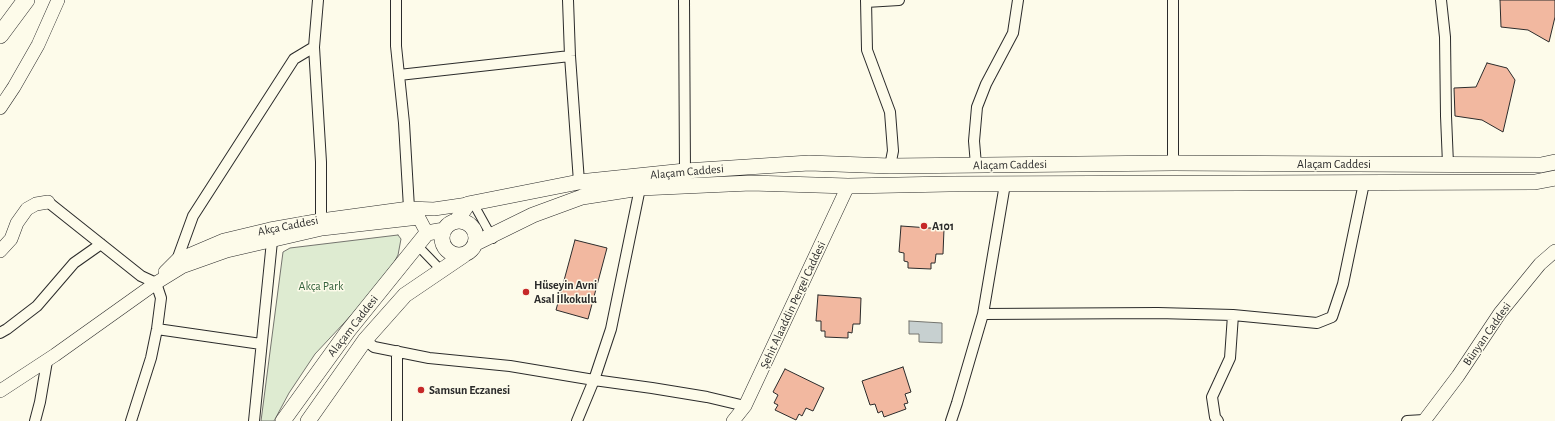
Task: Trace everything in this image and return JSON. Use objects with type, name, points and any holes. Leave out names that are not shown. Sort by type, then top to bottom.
[{"type":"highway","points":[[0,35],[26,0]]},
{"type":"main road","name":"Alaçam Caddesi","points":[[471,204],[579,182],[685,171],[808,163],[890,166],[976,166],[1173,163],[1541,164],[1555,162]]},
{"type":"main road","name":"Alaçam Caddesi","points":[[476,244],[493,238],[532,215],[582,197],[640,188],[751,183],[848,186],[1535,182],[1555,178]]},
{"type":"main road","points":[[458,220],[469,223],[473,227],[477,238],[476,244],[469,253],[458,256],[448,251],[442,241],[444,230],[452,222],[458,220],[471,204]]},
{"type":"main road","points":[[427,233],[444,230]]},
{"type":"main road","name":"Alaçam Caddesi","points":[[283,421],[348,330],[427,233]]},
{"type":"main road","name":"Alaçam Caddesi","points":[[308,421],[365,340],[405,295],[444,273],[464,255]]},
{"type":"street","points":[[0,108],[38,45],[58,0]]},
{"type":"street","points":[[318,0],[314,48],[321,162],[322,224]]},
{"type":"street","points":[[396,0],[396,46],[404,123],[409,208]]},
{"type":"street","points":[[568,0],[570,56],[579,182]]},
{"type":"street","points":[[684,0],[685,171]]},
{"type":"street","points":[[890,166],[893,151],[890,112],[867,50],[866,1],[899,0]]},
{"type":"street","points":[[976,166],[974,141],[977,107],[986,84],[1013,34],[1018,0]]},
{"type":"street","points":[[1173,0],[1173,163]]},
{"type":"street","points":[[1441,0],[1445,37],[1448,164]]},
{"type":"street","points":[[177,260],[193,216],[294,59],[314,48]]},
{"type":"street","points":[[399,75],[570,56]]},
{"type":"street","points":[[984,314],[1158,313],[1233,315],[1317,323],[1332,317],[1343,284],[1364,183]]},
{"type":"street","points":[[950,421],[957,403],[984,314],[1005,184]]},
{"type":"street","name":"Şehit Alaaddin Pergel Caddesi","points":[[733,421],[745,406],[848,186]]},
{"type":"street","points":[[577,421],[594,380],[611,329],[640,188]]},
{"type":"street","points":[[0,251],[11,239],[16,223],[27,209],[36,204],[48,202],[141,276],[156,283],[161,298],[157,329],[132,421]]},
{"type":"street","points":[[471,204],[493,238]]},
{"type":"street","name":"Akça Caddesi","points":[[156,283],[177,260],[224,240],[270,229],[389,217],[409,208],[434,209],[471,204]]},
{"type":"street","points":[[389,217],[419,218],[427,233]]},
{"type":"street","name":"Akça Caddesi","points":[[0,391],[47,361],[156,283],[182,267],[227,251],[272,240],[322,224]]},
{"type":"street","points":[[254,421],[272,240]]},
{"type":"street","points":[[0,333],[8,329],[37,306],[74,263],[101,244]]},
{"type":"street","points":[[417,245],[444,273]]},
{"type":"street","name":"Bünyan Caddesi","points":[[1424,421],[1458,376],[1500,313],[1540,264],[1555,251]]},
{"type":"street","points":[[1218,421],[1215,417],[1212,397],[1230,358],[1233,315]]},
{"type":"street","points":[[157,329],[261,344]]},
{"type":"street","points":[[365,340],[374,347],[429,358],[510,366],[680,393],[745,406]]},
{"type":"street","points":[[397,351],[397,421]]},
{"type":"street","points":[[35,421],[47,361]]},
{"type":"street","points":[[1407,421],[1424,421]]},
{"type":"green space","name":"Akça Park","points":[[398,235],[401,239],[398,255],[387,275],[315,354],[289,393],[274,421],[261,421],[283,252],[290,248]]},
{"type":"shaded area","points":[[909,321],[942,323],[942,343],[919,342],[919,334],[909,334]]},
{"type":"building","points":[[1500,0],[1555,0],[1555,17],[1549,42],[1528,30],[1501,27]]},
{"type":"building","points":[[1487,63],[1507,68],[1515,80],[1503,132],[1482,120],[1455,116],[1454,88],[1476,87]]},
{"type":"building","points":[[901,226],[944,229],[943,254],[936,254],[935,263],[931,263],[931,269],[908,268],[908,262],[904,261],[904,253],[899,252]]},
{"type":"building","points":[[575,240],[607,248],[588,319],[556,310]]},
{"type":"building","points":[[818,295],[861,298],[860,324],[853,324],[852,333],[848,332],[848,338],[825,337],[825,331],[821,331],[821,321],[816,321]]},
{"type":"building","points":[[903,367],[911,392],[905,394],[908,403],[904,404],[906,409],[884,417],[882,411],[878,413],[875,404],[870,405],[862,381]]},
{"type":"building","points":[[785,369],[824,388],[813,411],[806,408],[802,416],[799,414],[796,420],[775,410],[778,405],[774,403],[778,395],[773,392]]},
{"type":"place","name":"A101","points":[[924,226]]},
{"type":"place","name":"Hüseyin Avni Asal İlkokulu","points":[[526,292]]},
{"type":"place","name":"Samsun Eczanesi","points":[[421,390]]}]
